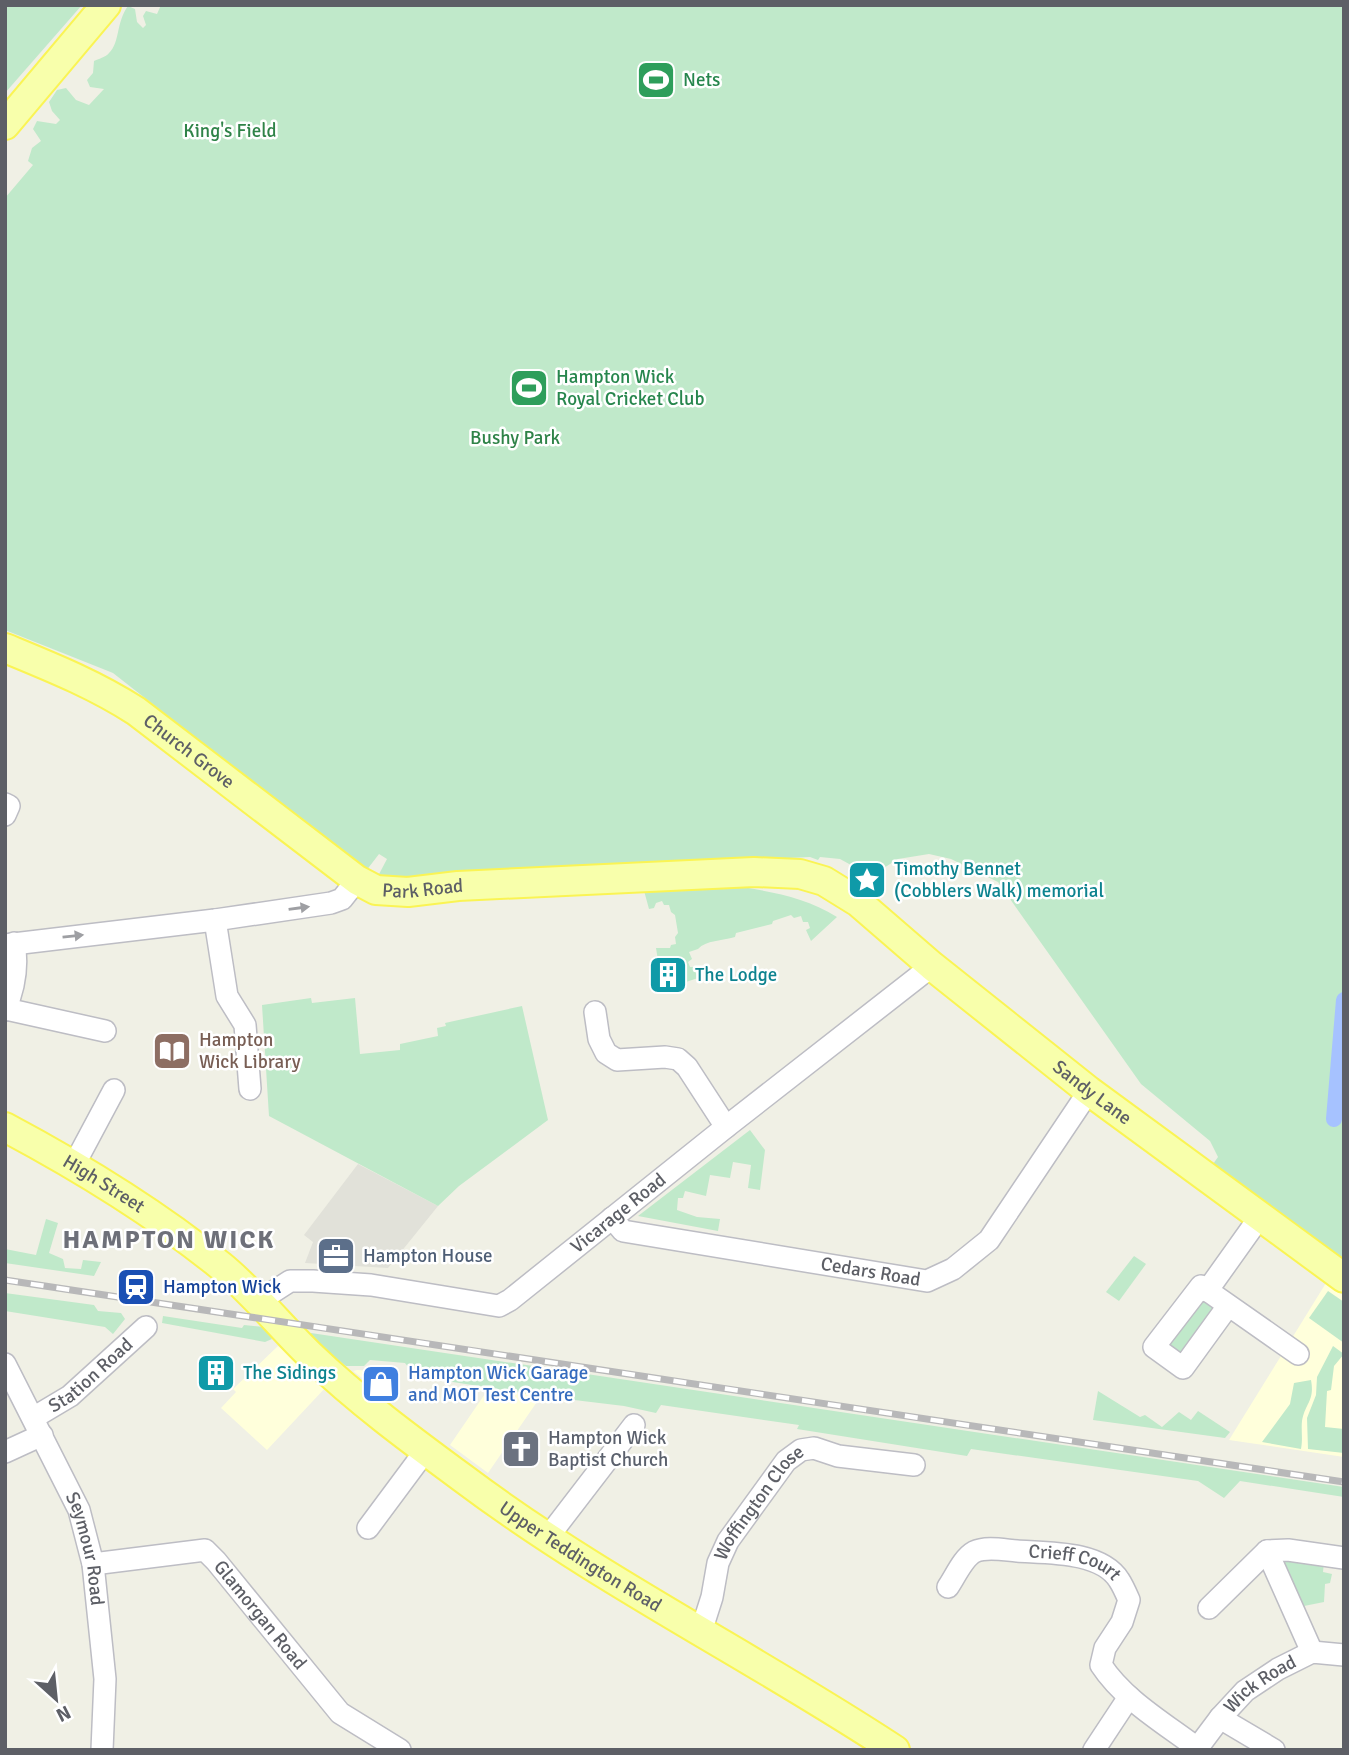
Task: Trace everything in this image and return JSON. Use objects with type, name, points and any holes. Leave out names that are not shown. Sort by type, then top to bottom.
[{"type":"main road","points":[[5,125],[106,5]]},
{"type":"main road","name":"Church Grove","points":[[5,648],[85,681],[136,711],[357,880]]},
{"type":"main road","name":"Park Road","points":[[357,880],[386,892],[408,892],[635,876],[789,872],[824,881],[848,896]]},
{"type":"main road","name":"Sandy Lane","points":[[848,896],[1089,1091],[1344,1278]]},
{"type":"main road","name":"High Street","points":[[5,1127],[74,1165],[168,1224],[222,1266],[289,1333]]},
{"type":"main road","name":"Upper Teddington Road","points":[[289,1333],[349,1391],[548,1537],[895,1750]]},
{"type":"street","points":[[5,804],[9,806],[5,815]]},
{"type":"street","name":"Park Road","points":[[10,944],[215,920],[331,903],[342,899],[357,880]]},
{"type":"street","points":[[215,920],[227,996],[245,1025],[250,1089]]},
{"type":"street","points":[[10,944],[16,958],[12,991],[6,1009],[105,1031]]},
{"type":"street","name":"Vicarage Road","points":[[259,1301],[290,1281],[313,1281],[371,1285],[499,1306],[932,966]]},
{"type":"street","points":[[604,1024],[606,1053],[617,1060],[665,1057],[678,1059],[687,1067],[726,1127]]},
{"type":"street","points":[[74,1165],[114,1090]]},
{"type":"street","name":"Cedars Road","points":[[612,1218],[623,1231],[927,1281],[953,1269],[989,1240],[1089,1091]]},
{"type":"street","points":[[1207,1291],[1259,1218]]},
{"type":"street","points":[[1228,1306],[1182,1368],[1154,1347],[1201,1286],[1298,1354]]},
{"type":"street","name":"Station Road","points":[[5,1452],[146,1327]]},
{"type":"street","name":"Seymour Road","points":[[5,1364],[79,1510],[93,1564],[105,1679],[102,1750]]},
{"type":"street","points":[[548,1537],[634,1425]]},
{"type":"street","name":"Woffington Close","points":[[698,1630],[705,1619],[718,1563],[728,1541],[786,1461],[801,1450],[814,1448],[838,1456],[914,1465]]},
{"type":"street","points":[[368,1528],[426,1450]]},
{"type":"street","name":"Crieff Court","points":[[948,1587],[968,1556],[976,1551],[991,1549],[1056,1552],[1097,1563],[1118,1577],[1129,1600],[1122,1622],[1105,1648],[1101,1665],[1129,1697],[1197,1749]]},
{"type":"street","name":"Glamorgan Road","points":[[93,1564],[205,1550],[340,1713],[400,1750]]},
{"type":"street","points":[[1209,1608],[1267,1551],[1288,1550],[1344,1558]]},
{"type":"street","points":[[1267,1551],[1312,1652]]},
{"type":"street","name":"Wick Road","points":[[1197,1749],[1245,1691],[1278,1669],[1312,1652],[1344,1655]]},
{"type":"street","points":[[1094,1750],[1129,1697]]},
{"type":"street","points":[[1220,1718],[1274,1750]]},
{"type":"shaded area","points":[[358,1164],[438,1206],[388,1268],[305,1263],[313,1242],[304,1235]]},
{"type":"shaded area","points":[[1326,1283],[1344,1296],[1344,1457],[1229,1440]]},
{"type":"shaded area","points":[[278,1346],[326,1387],[267,1450],[221,1408],[236,1392],[233,1389]]},
{"type":"shaded area","name":"Hampton Wick Garage and MOT Test Centre","points":[[353,1371],[398,1373],[385,1396]]},
{"type":"shaded area","points":[[489,1388],[541,1396],[488,1473],[450,1445]]},
{"type":"green space","points":[[5,5],[82,5],[5,93]]},
{"type":"green space","name":"Bushy Park","points":[[161,5],[1344,5],[1344,1269],[1213,1164],[1218,1157],[1210,1141],[1141,1084],[998,882],[951,859],[929,854],[898,859],[871,876],[840,859],[820,857],[818,860],[810,857],[377,878],[387,859],[379,854],[366,871],[113,673],[5,630],[5,198],[33,165],[28,161],[32,148],[41,141],[33,129],[37,121],[56,124],[60,120],[52,111],[49,102],[57,90],[66,88],[76,100],[89,105],[104,89],[90,87],[87,80],[93,73],[94,61],[106,56],[112,49],[128,6],[135,9],[137,22],[143,28],[146,25],[143,16],[146,11],[157,14]]},
{"type":"green space","points":[[736,886],[800,900],[837,917],[811,941],[806,930],[810,928],[808,922],[803,922],[801,916],[794,918],[791,915],[773,921],[772,924],[736,933],[735,937],[705,944],[689,952],[692,959],[688,962],[690,967],[694,967],[698,978],[672,984],[677,973],[665,966],[660,973],[656,948],[670,948],[676,944],[675,937],[678,933],[675,915],[669,905],[664,905],[662,901],[649,909],[643,887]]},
{"type":"green space","points":[[311,998],[312,1003],[355,998],[360,1054],[400,1050],[400,1044],[438,1036],[437,1028],[446,1026],[445,1023],[522,1006],[548,1120],[459,1186],[438,1206],[269,1116],[262,1005]]},
{"type":"green space","points":[[750,1130],[765,1150],[760,1190],[748,1188],[751,1165],[733,1162],[730,1178],[710,1175],[706,1196],[685,1191],[683,1198],[678,1198],[677,1210],[697,1217],[720,1219],[718,1231],[638,1216]]},
{"type":"green space","points":[[46,1219],[58,1223],[49,1253],[63,1259],[65,1268],[81,1269],[83,1260],[101,1262],[94,1276],[5,1263],[5,1249],[36,1255]]},
{"type":"green space","points":[[1134,1256],[1146,1264],[1119,1301],[1106,1292]]},
{"type":"green space","points":[[1328,1291],[1344,1302],[1344,1343],[1309,1318]]},
{"type":"green space","points":[[5,1293],[94,1305],[98,1311],[121,1313],[125,1319],[113,1334],[105,1327],[5,1311]]},
{"type":"green space","points":[[1200,1296],[1216,1307],[1181,1357],[1165,1344]]},
{"type":"green space","points":[[163,1316],[242,1328],[244,1325],[264,1327],[272,1339],[265,1342],[162,1323]]},
{"type":"green space","points":[[311,1333],[1344,1487],[1344,1497],[1240,1481],[1224,1498],[1198,1481],[971,1449],[967,1456],[797,1429],[799,1425],[661,1405],[656,1413],[624,1406],[541,1396],[415,1376],[405,1363],[370,1360],[364,1366],[346,1366],[309,1337]]},
{"type":"green space","points":[[1333,1346],[1344,1354],[1334,1366],[1331,1390],[1327,1391],[1325,1427],[1344,1429],[1344,1453],[1308,1449],[1307,1418],[1316,1395],[1317,1377]]},
{"type":"green space","points":[[1311,1380],[1311,1397],[1302,1421],[1301,1449],[1262,1442],[1290,1404],[1294,1383]]},
{"type":"green space","points":[[1098,1391],[1140,1417],[1145,1415],[1162,1427],[1179,1412],[1191,1420],[1198,1411],[1230,1432],[1225,1438],[1093,1420]]},
{"type":"green space","points":[[1281,1558],[1324,1562],[1323,1572],[1332,1574],[1330,1583],[1325,1584],[1324,1602],[1304,1606]]},
{"type":"waterway","points":[[1334,1119],[1344,1000]]},
{"type":"railway","points":[[5,1280],[1344,1482]]},
{"type":"place","name":"Nets","points":[[656,80]]},
{"type":"place","name":"Hampton Wick Royal Cricket Club","points":[[529,388]]},
{"type":"place","name":"Timothy Bennet (Cobblers Walk) memorial","points":[[867,880]]},
{"type":"place","name":"The Lodge","points":[[668,975]]},
{"type":"place","name":"Hampton Wick Library","points":[[172,1051]]},
{"type":"place","name":"Hampton House","points":[[336,1256]]},
{"type":"place","name":"Hampton Wick","points":[[136,1287]]},
{"type":"place","name":"The Sidings","points":[[216,1373]]},
{"type":"place","name":"Hampton Wick Garage and MOT Test Centre","points":[[381,1384]]},
{"type":"place","name":"Hampton Wick Baptist Church","points":[[521,1449]]},
{"type":"district","name":"HAMPTON WICK","points":[[169,1240]]},
{"type":"park label","name":"King's Field","points":[[230,131]]}]
